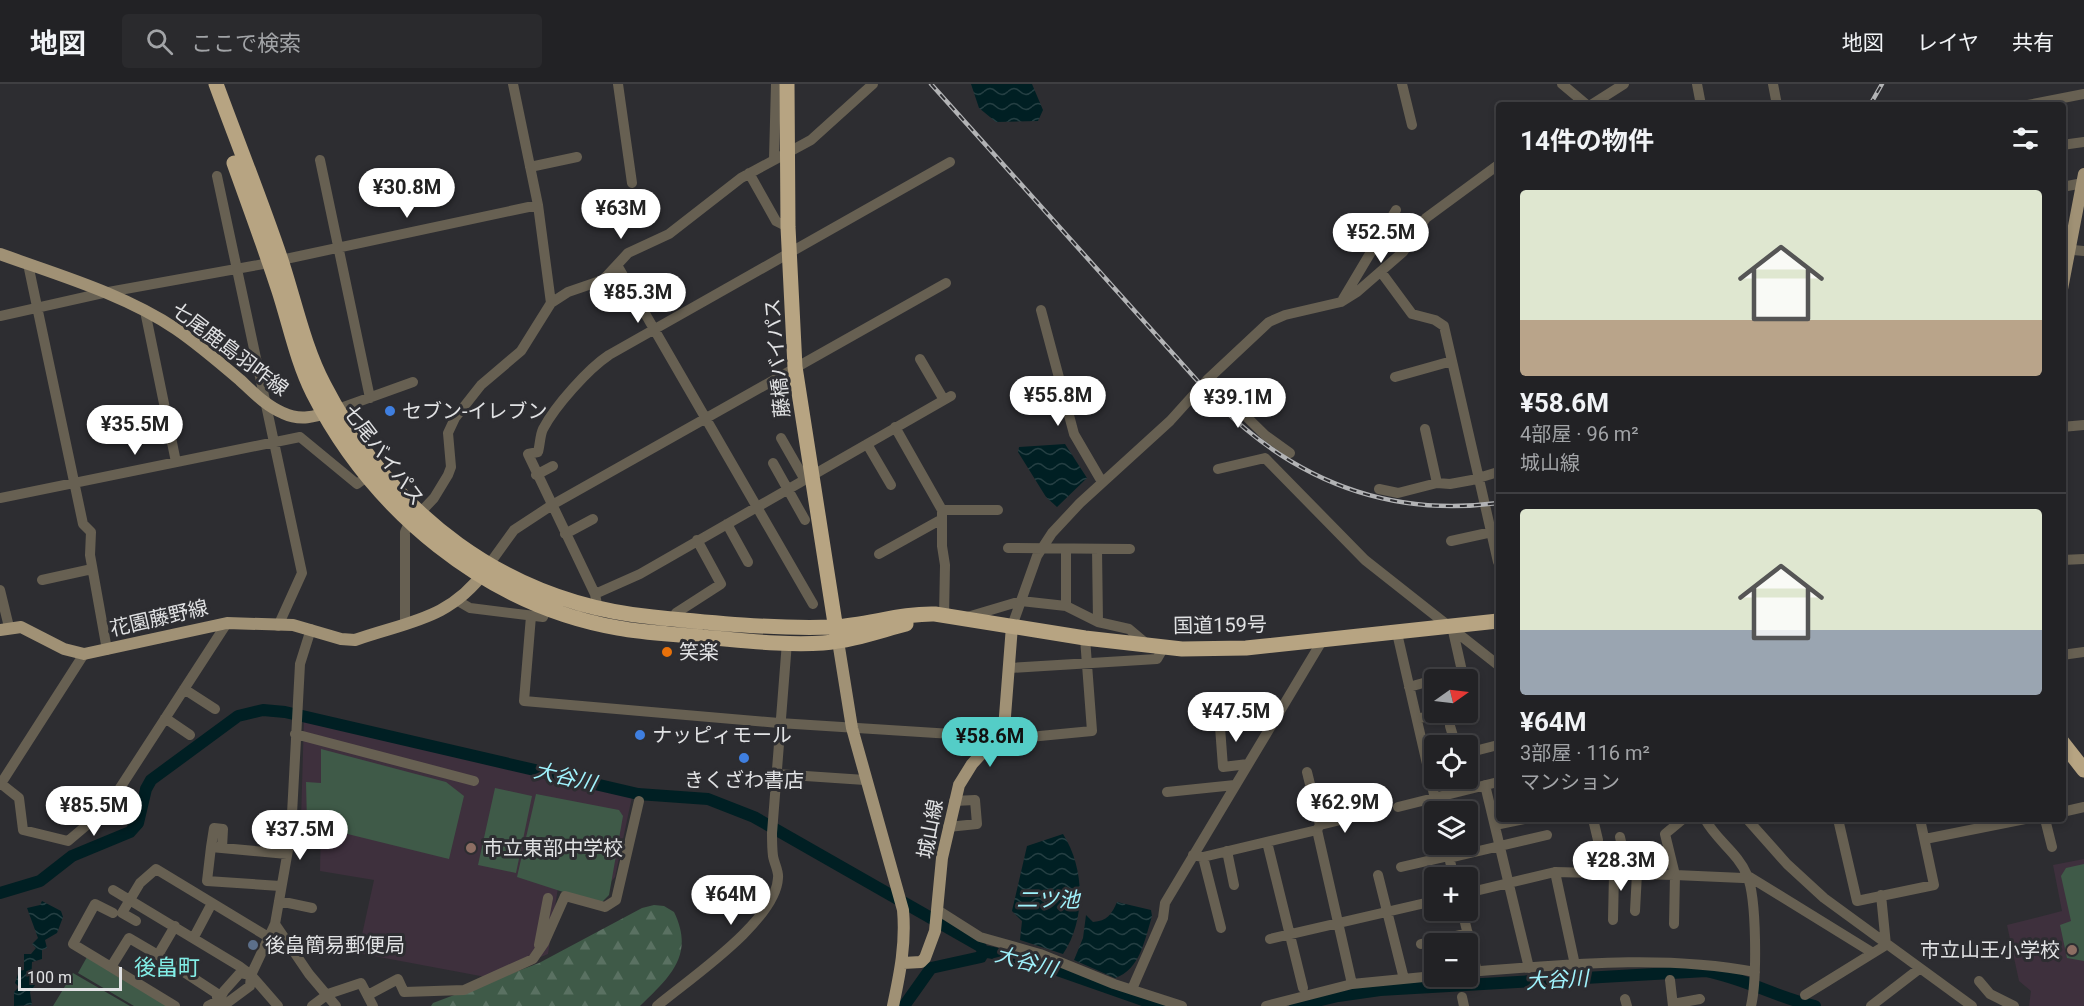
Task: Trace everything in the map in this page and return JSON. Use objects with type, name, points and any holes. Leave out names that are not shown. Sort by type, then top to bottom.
[{"type":"highway","name":"七尾バイパス","points":[[207,84],[332,411],[368,476],[414,519],[485,571],[547,608],[626,629],[822,643],[837,634]]},
{"type":"highway","name":"七尾バイパス","points":[[216,84],[275,262]]},
{"type":"highway","name":"藤橋バイパス","points":[[787,84],[780,155],[790,252],[795,367],[808,478],[837,634]]},
{"type":"highway","name":"七尾バイパス","points":[[332,411],[382,472],[414,519]]},
{"type":"highway","name":"七尾バイパス","points":[[485,571],[554,595],[676,619],[837,634]]},
{"type":"highway","name":"国道159号","points":[[837,634],[913,614],[944,616],[1085,638],[1182,649],[1246,648],[1450,629],[1496,621]]},
{"type":"highway","points":[[2066,747],[2084,770]]},
{"type":"main road","points":[[2066,250],[2083,178]]},
{"type":"main road","name":"七尾鹿島羽咋線","points":[[0,254],[145,311],[205,350],[267,404],[297,418],[332,411]]},
{"type":"main road","name":"花園藤野線","points":[[5,629],[21,627],[64,649],[84,654],[209,625],[227,623],[311,629],[341,639],[356,640],[439,612],[458,601],[485,571]]},
{"type":"main road","points":[[999,735],[1004,729],[1012,626]]},
{"type":"main road","name":"城山線","points":[[837,634],[852,728],[902,908],[905,930],[903,963],[893,1006]]},
{"type":"main road","name":"城山線","points":[[903,963],[921,962],[925,958],[935,931],[942,858],[959,785],[972,764],[999,735]]},
{"type":"street","points":[[513,84],[538,205],[551,303]]},
{"type":"street","points":[[618,84],[632,183]]},
{"type":"street","points":[[776,84],[780,155]]},
{"type":"street","points":[[405,625],[405,532],[434,498],[448,475],[451,467],[448,434],[455,418],[481,386],[521,351],[551,303],[568,292],[603,280],[628,252],[669,234],[749,173],[811,140],[873,84]]},
{"type":"street","points":[[1402,84],[1412,124]]},
{"type":"street","points":[[1562,84],[1591,102]]},
{"type":"street","points":[[1597,102],[1624,84]]},
{"type":"street","points":[[1697,84],[1700,102]]},
{"type":"street","points":[[1773,84],[1776,102]]},
{"type":"street","points":[[2054,102],[2084,94]]},
{"type":"street","points":[[2066,144],[2084,142]]},
{"type":"street","points":[[530,167],[577,157]]},
{"type":"street","points":[[320,160],[370,398]]},
{"type":"street","points":[[920,359],[948,398],[697,540],[596,602],[528,454],[538,452],[543,429],[570,393],[593,365],[950,162]]},
{"type":"street","points":[[1012,626],[1042,548],[1065,518],[1170,421],[1208,379],[1269,322],[1285,315],[1341,302],[1403,252],[1426,218],[1496,166]]},
{"type":"street","points":[[749,173],[776,221],[788,227]]},
{"type":"street","points":[[217,176],[276,441],[302,573],[278,626]]},
{"type":"street","points":[[2066,185],[2083,178]]},
{"type":"street","points":[[0,316],[103,293],[275,262],[538,205]]},
{"type":"street","points":[[1341,302],[1396,210]]},
{"type":"street","points":[[2066,250],[2084,251]]},
{"type":"street","points":[[28,264],[83,524],[91,532],[90,555],[107,650]]},
{"type":"street","points":[[616,266],[813,604]]},
{"type":"street","points":[[1381,272],[1412,314],[1435,320],[1444,326],[1496,546]]},
{"type":"street","points":[[485,571],[514,530],[552,505],[946,283]]},
{"type":"street","points":[[1041,310],[1074,434],[1102,482]]},
{"type":"street","points":[[145,311],[176,462]]},
{"type":"street","points":[[1395,377],[1452,361]]},
{"type":"street","points":[[1208,379],[1265,435],[1290,453]]},
{"type":"street","points":[[332,411],[413,382]]},
{"type":"street","points":[[2066,427],[2084,425]]},
{"type":"street","points":[[895,427],[942,515],[945,565],[944,616]]},
{"type":"street","points":[[1425,429],[1437,483]]},
{"type":"street","points":[[0,498],[300,437],[357,484],[368,476]]},
{"type":"street","points":[[781,438],[808,478]]},
{"type":"street","points":[[867,444],[891,485]]},
{"type":"street","points":[[1218,469],[1265,458],[1344,541],[1450,629],[1496,664]]},
{"type":"street","points":[[773,463],[805,520]]},
{"type":"street","points":[[536,475],[553,466]]},
{"type":"street","points":[[1379,489],[1398,493],[1437,483],[1450,484],[1472,480],[1478,476],[1496,472]]},
{"type":"street","points":[[879,554],[942,515],[999,510]]},
{"type":"street","points":[[565,534],[593,519]]},
{"type":"street","points":[[727,524],[748,562]]},
{"type":"street","points":[[1451,541],[1492,532]]},
{"type":"street","points":[[676,619],[676,613],[721,584],[697,540]]},
{"type":"street","points":[[1008,548],[1130,549]]},
{"type":"street","points":[[1066,549],[1066,606]]},
{"type":"street","points":[[1097,549],[1098,622]]},
{"type":"street","points":[[2066,560],[2084,559]]},
{"type":"street","points":[[42,580],[92,569]]},
{"type":"street","points":[[0,590],[5,629]]},
{"type":"street","points":[[458,601],[470,608],[543,617],[547,608]]},
{"type":"street","points":[[961,619],[1021,601],[1066,606],[1098,622],[1129,629],[1148,645]]},
{"type":"street","points":[[531,615],[524,701],[779,723],[1019,738],[1092,731],[1085,638]]},
{"type":"street","points":[[84,654],[0,784],[19,798],[23,830],[68,841],[107,808],[227,623]]},
{"type":"street","points":[[216,1005],[250,986],[251,975],[275,924],[294,808],[296,713],[300,664],[311,629]]},
{"type":"street","points":[[1450,629],[1462,669]]},
{"type":"street","points":[[1397,633],[1424,742]]},
{"type":"street","points":[[1132,989],[1163,918],[1166,903],[1198,856],[1235,785],[1322,641]]},
{"type":"street","points":[[657,1006],[723,954],[756,922],[774,897],[778,877],[773,856],[772,827],[787,642]]},
{"type":"street","points":[[1010,668],[1157,659],[1164,647]]},
{"type":"street","points":[[2066,655],[2084,652]]},
{"type":"street","points":[[1409,687],[1424,683]]},
{"type":"street","points":[[184,689],[215,709]]},
{"type":"street","points":[[1417,719],[1424,717]]},
{"type":"street","points":[[165,718],[190,735]]},
{"type":"street","points":[[1221,726],[1223,766],[1248,764]]},
{"type":"street","points":[[296,734],[474,781]]},
{"type":"street","points":[[1478,750],[1496,746]]},
{"type":"street","points":[[1307,772],[1352,984]]},
{"type":"street","points":[[776,774],[865,780]]},
{"type":"street","points":[[1398,807],[1496,782]]},
{"type":"street","points":[[1167,792],[1235,785]]},
{"type":"street","points":[[1485,785],[1529,968]]},
{"type":"street","points":[[1198,856],[1268,842],[1357,816],[1352,788]]},
{"type":"street","points":[[1434,789],[1435,799]]},
{"type":"street","points":[[948,827],[977,824],[975,800],[954,801]]},
{"type":"street","points":[[368,995],[398,979],[404,992],[464,990],[533,959],[544,943],[565,896],[605,907],[616,900],[639,801]]},
{"type":"street","points":[[2066,811],[2084,807]]},
{"type":"street","points":[[1495,825],[1510,822]]},
{"type":"street","points":[[1594,822],[1598,840]]},
{"type":"street","points":[[1674,924],[1675,875],[1665,834],[1679,822]]},
{"type":"street","points":[[1707,822],[1748,876],[1752,894],[1754,975],[1754,994],[1751,1006]]},
{"type":"street","points":[[1750,822],[1787,864],[1824,898],[1972,1006]]},
{"type":"street","points":[[1839,822],[1857,901],[1934,885],[1921,822]]},
{"type":"street","points":[[1924,839],[2000,822]]},
{"type":"street","points":[[2046,822],[2052,846]]},
{"type":"street","points":[[1478,849],[1547,835]]},
{"type":"street","points":[[1620,837],[1632,873],[1635,911]]},
{"type":"street","points":[[1268,842],[1303,988]]},
{"type":"street","points":[[280,886],[207,880],[216,848],[287,854]]},
{"type":"street","points":[[1227,851],[1234,885]]},
{"type":"street","points":[[1401,867],[1441,855]]},
{"type":"street","points":[[1198,856],[1221,928]]},
{"type":"street","points":[[136,921],[122,913],[140,884],[156,868],[270,938]]},
{"type":"street","points":[[1478,890],[1555,872],[1743,878],[1748,876]]},
{"type":"street","points":[[1555,872],[1575,965]]},
{"type":"street","points":[[1612,920],[1614,873]]},
{"type":"street","points":[[1378,875],[1404,979]]},
{"type":"street","points":[[1748,876],[1873,953]]},
{"type":"street","points":[[113,890],[194,937],[251,975],[278,1006]]},
{"type":"street","points":[[1881,896],[1886,945]]},
{"type":"street","points":[[533,959],[539,943],[548,898]]},
{"type":"street","points":[[279,901],[312,908]]},
{"type":"street","points":[[194,937],[212,903]]},
{"type":"street","points":[[1270,939],[1339,921],[1424,903]]},
{"type":"street","points":[[113,913],[95,904],[74,944],[175,1006]]},
{"type":"street","points":[[938,914],[980,937],[1040,954],[1182,1006]]},
{"type":"street","points":[[1465,921],[1468,933]]},
{"type":"street","points":[[275,924],[309,974],[336,1006]]},
{"type":"street","points":[[158,955],[175,926]]},
{"type":"street","points":[[111,967],[129,938],[216,993],[216,1005]]},
{"type":"street","points":[[1805,995],[1886,945]]},
{"type":"street","points":[[1478,972],[1661,962],[1715,965],[1754,975]]},
{"type":"street","points":[[1871,1006],[1919,969]]},
{"type":"street","points":[[216,1005],[240,972],[251,975]]},
{"type":"street","points":[[1266,1006],[1352,984],[1424,977]]},
{"type":"street","points":[[1670,980],[1673,1005],[1700,999]]},
{"type":"street","points":[[1979,981],[1990,994],[2014,1006]]},
{"type":"street","points":[[312,1006],[328,994],[361,983],[373,1006]]},
{"type":"shaded area","name":"市立東部中学校","points":[[304,718],[481,762],[633,792],[615,877],[607,886],[560,874],[548,954],[491,978],[358,953],[374,880],[320,871],[321,824],[301,820]]},
{"type":"shaded area","points":[[2084,859],[2084,1006],[2029,1006],[2031,991],[2019,981],[2007,925],[2062,911],[2053,865]]},
{"type":"green space","points":[[321,749],[446,782],[464,796],[449,859],[307,824],[306,782],[321,783]]},
{"type":"green space","points":[[495,788],[532,796],[516,873],[478,865]]},
{"type":"green space","points":[[536,794],[619,810],[623,816],[609,895],[600,904],[517,877]]},
{"type":"green space","points":[[2084,864],[2084,961],[2067,958],[2060,925],[2071,921],[2061,876],[2066,868]]},
{"type":"green space","points":[[654,905],[664,906],[674,912],[682,941],[676,964],[669,975],[640,1006],[431,1006],[433,1003],[539,963],[642,908]]},
{"type":"green space","points":[[87,957],[167,1006],[134,1006],[78,973]]},
{"type":"green space","points":[[73,973],[130,1006],[53,1006]]},
{"type":"water","points":[[971,84],[1032,84],[1043,110],[1038,121],[996,122],[979,108]]},
{"type":"water","points":[[1065,444],[1087,478],[1057,507],[1046,497],[1018,452],[1019,447]]},
{"type":"water","name":"二ツ池","points":[[1063,834],[1076,862],[1080,894],[1076,926],[1063,954],[1020,940],[1022,921],[1012,911],[1027,846]]},
{"type":"water","points":[[42,901],[61,911],[63,917],[57,933],[45,940],[47,948],[42,950],[42,959],[32,962],[31,984],[35,985],[30,992],[32,1005],[14,1006],[14,992],[19,987],[15,983],[19,971],[24,970],[24,954],[31,954],[36,948],[32,944],[38,938],[27,908],[40,905]]},
{"type":"water","name":"二ツ池","points":[[1117,902],[1151,910],[1152,916],[1144,944],[1136,961],[1123,974],[1115,978],[1074,960],[1083,938],[1086,915],[1093,922],[1102,920],[1111,913]]},
{"type":"waterway","name":"大谷川","points":[[0,893],[40,881],[72,856],[130,832],[138,823],[146,789],[151,780],[238,716],[263,710],[285,712],[638,794],[708,799],[754,817],[980,946],[983,951],[1029,960],[1160,1006]]},
{"type":"waterway","points":[[904,1006],[931,968],[981,957],[983,951]]},
{"type":"waterway","name":"大谷川","points":[[1295,1006],[1338,996],[1380,990],[1706,971],[1734,978],[1815,1006]]},
{"type":"railway","points":[[931,84],[1220,406],[1250,433],[1313,474],[1347,488],[1383,498],[1420,504],[1458,506],[1496,503]]},
{"type":"railway","points":[[1872,102],[1882,84]]},
{"type":"place","name":"セブン-イレブン","points":[[390,411]]},
{"type":"place","name":"笑楽","points":[[667,652]]},
{"type":"place","name":"ナッピィモール","points":[[640,735]]},
{"type":"place","name":"きくざわ書店","points":[[744,758]]},
{"type":"place","name":"市立東部中学校","points":[[471,848]]},
{"type":"place","name":"後畠簡易郵便局","points":[[253,945]]},
{"type":"place","name":"市立山王小学校","points":[[2072,950]]},
{"type":"district","name":"後畠町","points":[[167,967]]}]
